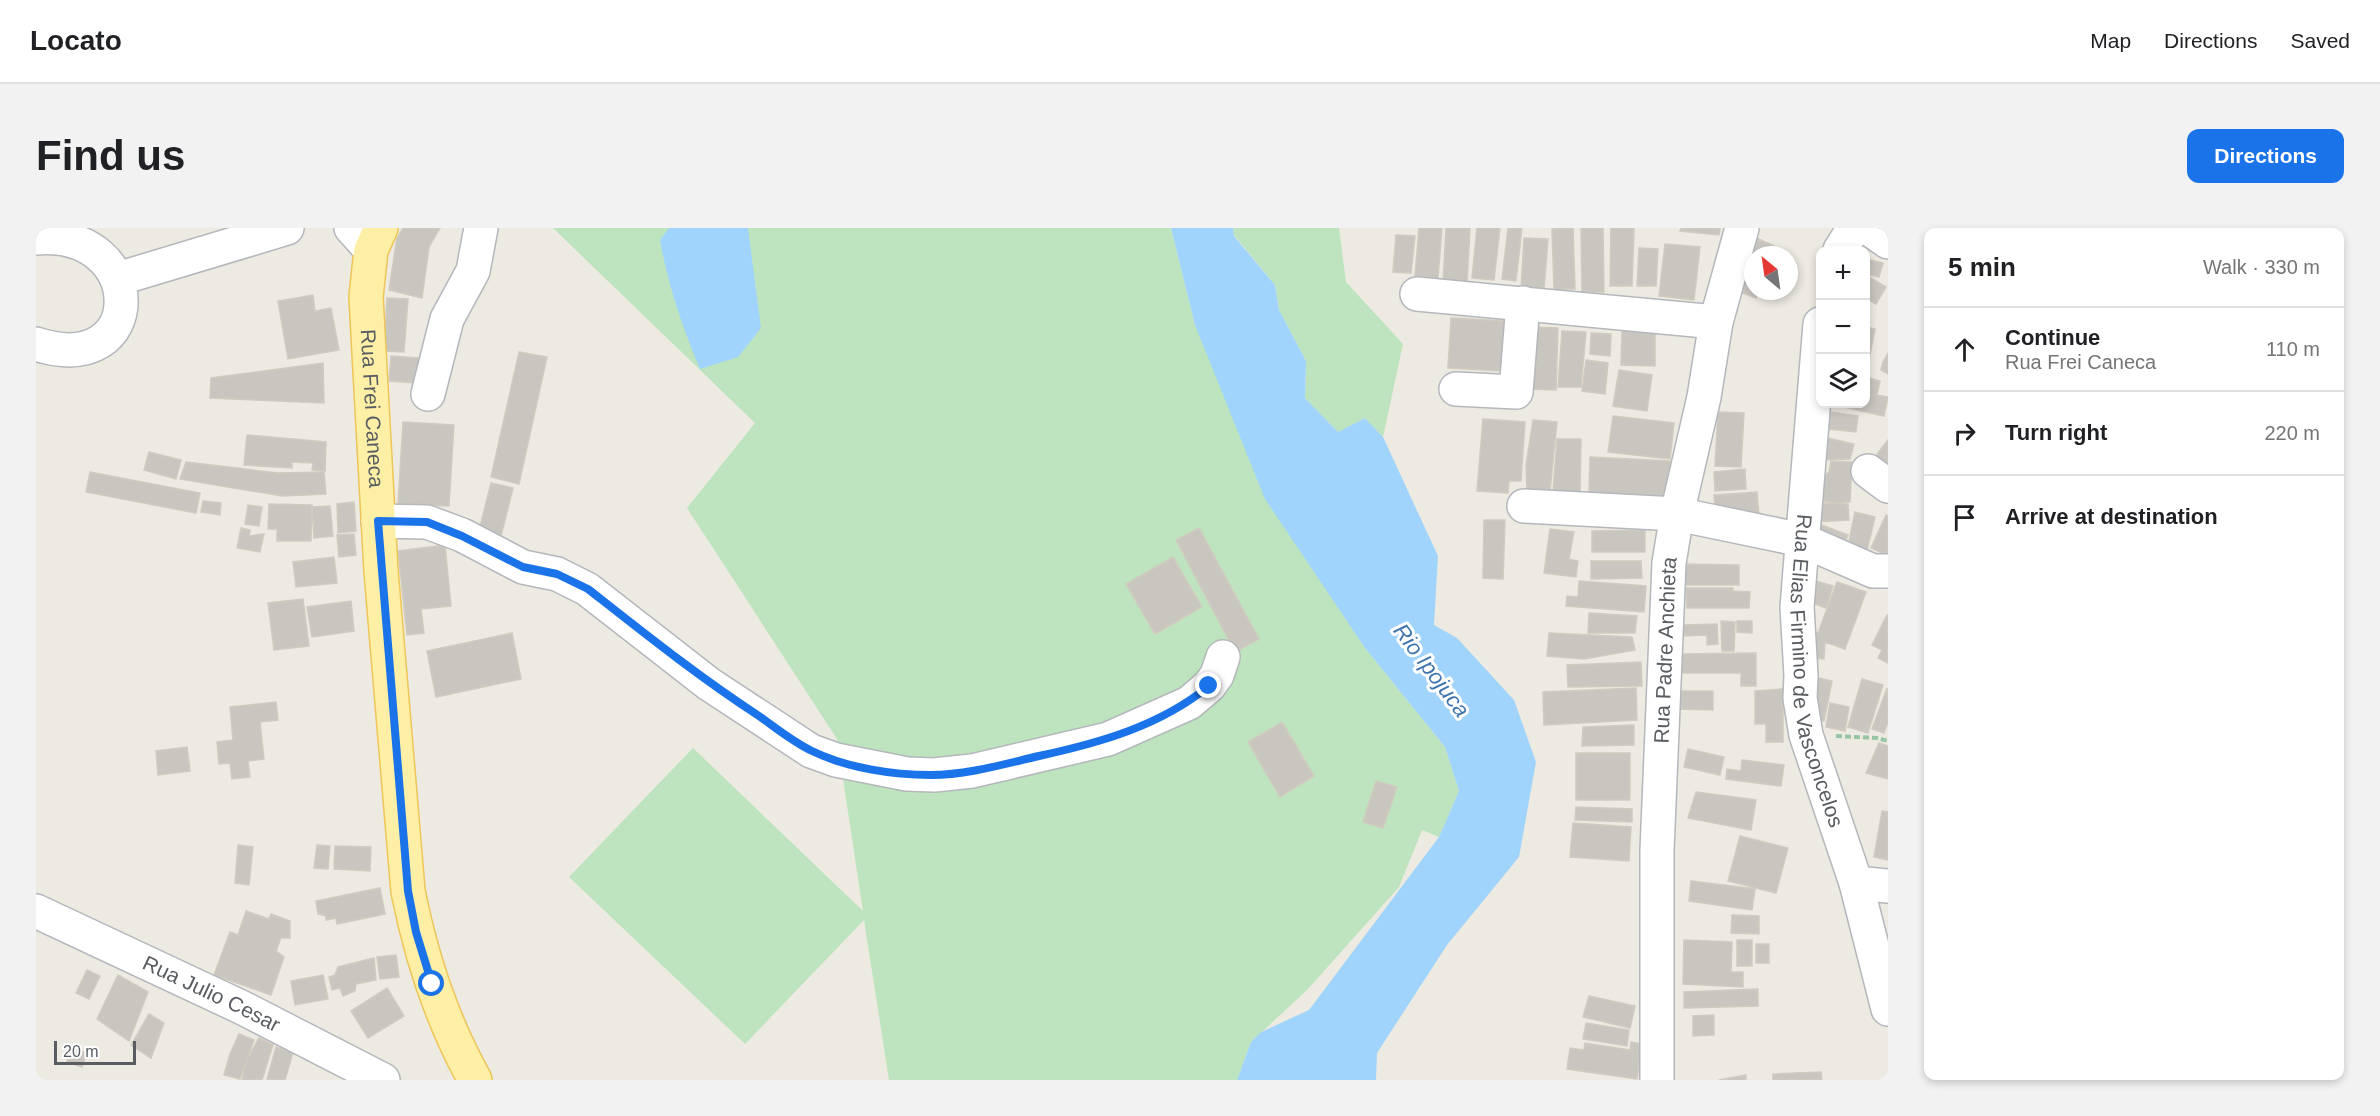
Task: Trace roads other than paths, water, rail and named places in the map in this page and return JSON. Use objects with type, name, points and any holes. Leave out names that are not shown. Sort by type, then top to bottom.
[{"type":"main road","name":"Rua Frei Caneca","points":[[368,235],[366,297],[378,521],[408,891],[416,932],[432,984],[455,1044],[475,1080]]},
{"type":"street","points":[[122,278],[287,228]]},
{"type":"street","points":[[428,394],[447,319],[473,271],[481,228]]},
{"type":"street","name":"Rua Padre Anchieta","points":[[1657,1080],[1657,850],[1669,563],[1677,514],[1704,397],[1716,322],[1742,228]]},
{"type":"street","points":[[1843,246],[1854,228]]},
{"type":"street","points":[[1868,228],[1888,242]]},
{"type":"street","points":[[36,238],[54,233],[71,232],[89,238],[104,248],[115,262],[122,278],[122,298],[117,316],[106,332],[91,343],[72,350],[54,350],[36,344]]},
{"type":"street","points":[[1417,294],[1716,322]]},
{"type":"street","points":[[1456,389],[1516,392],[1523,303]]},
{"type":"street","name":"Rua Elias Firmino de Vasconcelos","points":[[1818,354],[1797,607],[1802,675],[1800,698],[1806,735],[1872,884],[1888,1009]]},
{"type":"street","points":[[1524,506],[1677,514],[1802,540],[1874,572],[1888,571]]},
{"type":"street","points":[[378,521],[427,522],[462,536],[523,567],[573,580],[588,589],[709,684],[811,751],[836,760],[907,774],[934,775],[972,771],[1108,740],[1189,703],[1209,686],[1217,675],[1222,657]]},
{"type":"street","name":"Rua Julio Cesar","points":[[36,911],[243,1008],[383,1080]]},
{"type":"water","points":[[669,228],[748,228],[761,328],[738,357],[700,369],[676,305],[663,257],[660,240]]},
{"type":"water","name":"Rio Ipojuca","points":[[1171,228],[1233,228],[1234,236],[1275,285],[1279,310],[1306,361],[1305,398],[1338,432],[1365,418],[1383,437],[1438,556],[1434,625],[1457,638],[1514,700],[1536,762],[1519,857],[1447,945],[1377,1053],[1376,1080],[1237,1080],[1251,1042],[1261,1032],[1309,1010],[1439,837],[1459,791],[1445,747],[1365,648],[1265,499],[1195,325]]}]
